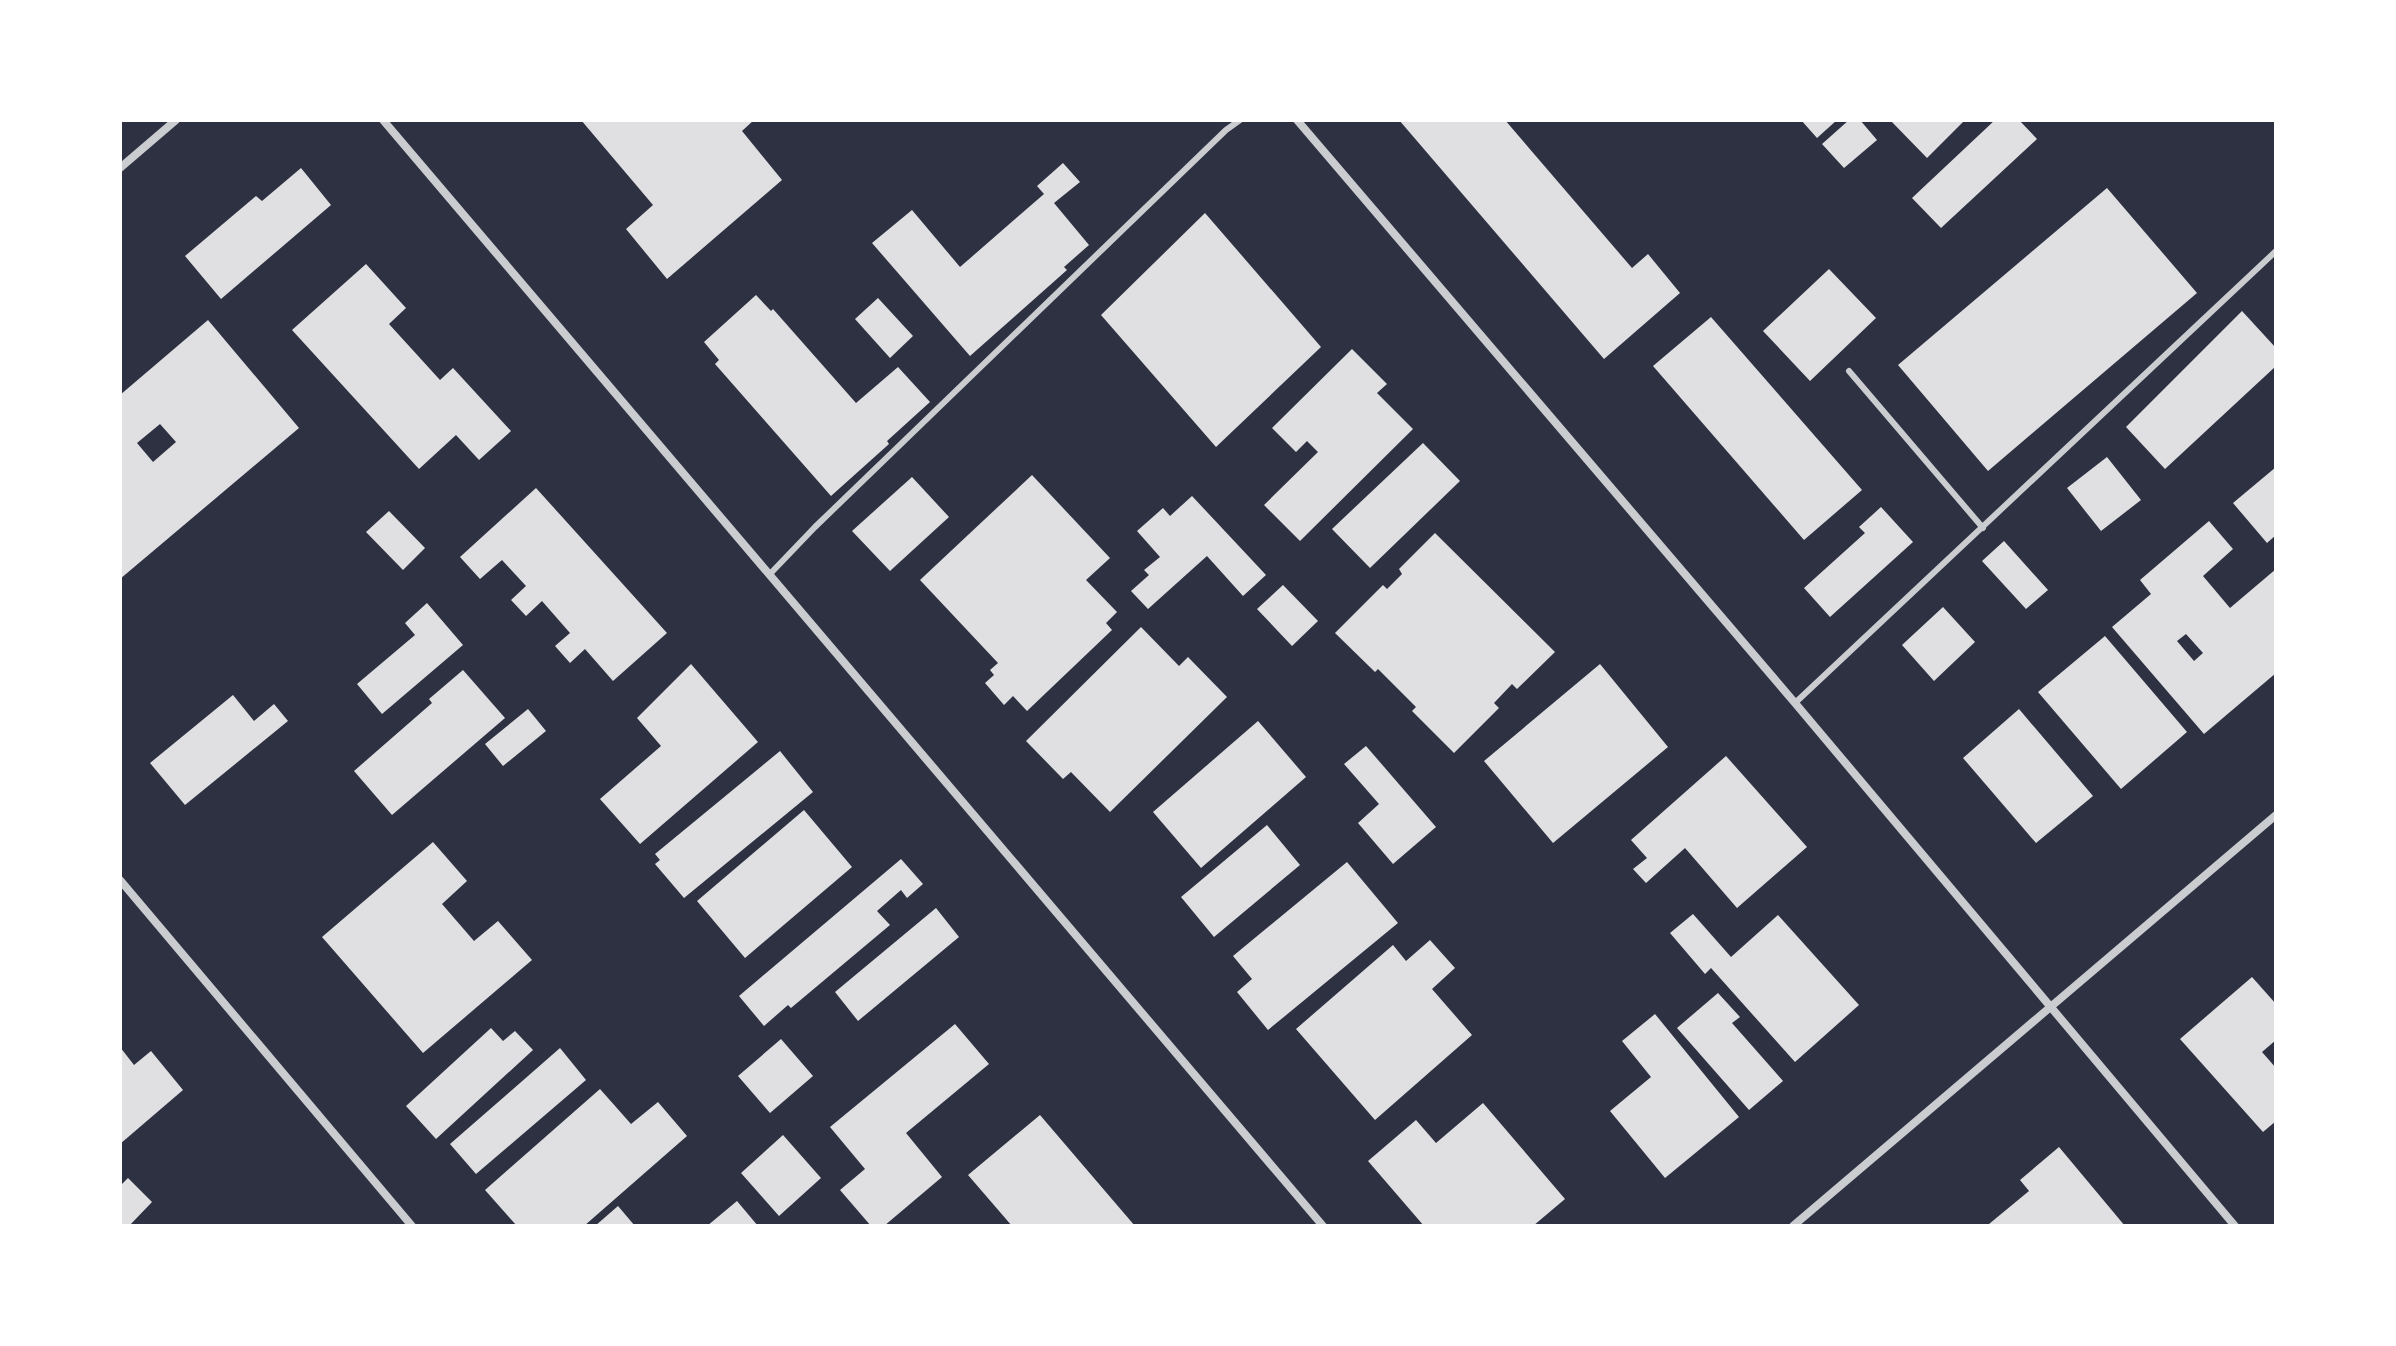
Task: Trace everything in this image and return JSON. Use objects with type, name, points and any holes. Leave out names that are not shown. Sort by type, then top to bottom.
[{"type":"street","points":[[120,168],[176,120]]},
{"type":"street","points":[[383,120],[1323,1226]]},
{"type":"street","points":[[1297,120],[1795,703],[2235,1226]]},
{"type":"street","points":[[1793,1226],[2276,815]]},
{"type":"street","points":[[120,880],[412,1226]]},
{"type":"lane","points":[[769,575],[1226,130],[1240,120]]},
{"type":"lane","points":[[1795,703],[2276,251]]},
{"type":"lane","points":[[1849,371],[1983,528]]},
{"type":"building","points":[[581,120],[754,120],[742,131],[782,180],[667,279],[626,229],[653,205]]},
{"type":"building","points":[[1399,120],[1505,120],[1632,268],[1648,254],[1680,293],[1604,359]]},
{"type":"building","points":[[1801,120],[1837,120],[1817,138]]},
{"type":"building","points":[[1849,120],[1860,120],[1877,140],[1844,168],[1822,144]]},
{"type":"building","points":[[1890,120],[1965,120],[1927,158]]},
{"type":"building","points":[[1995,120],[2019,120],[2037,139],[1941,228],[1912,198]]},
{"type":"building","points":[[1063,163],[1080,182],[1054,203],[1089,245],[1064,267],[1067,270],[970,356],[872,243],[912,210],[960,267],[1044,194],[1037,186]]},
{"type":"building","points":[[301,168],[331,205],[221,299],[185,256],[256,196],[262,201]]},
{"type":"building","points":[[2107,188],[2197,293],[1988,471],[1898,365]]},
{"type":"building","points":[[1205,213],[1321,347],[1216,447],[1101,315]]},
{"type":"building","points":[[366,264],[406,308],[389,324],[440,380],[453,368],[511,431],[479,460],[456,435],[419,469],[292,330]]},
{"type":"building","points":[[1829,269],[1876,318],[1810,381],[1763,331]]},
{"type":"building","points":[[756,295],[771,311],[773,309],[856,403],[898,367],[930,402],[831,496],[715,364],[719,360],[704,342]]},
{"type":"building","points":[[878,298],[913,336],[890,358],[855,319]]},
{"type":"building","points":[[2242,311],[2276,348],[2276,366],[2165,469],[2126,427]]},
{"type":"building","points":[[1711,317],[1862,490],[1804,540],[1653,366]]},
{"type":"building","points":[[208,320],[299,428],[120,579],[120,395]],"holes":[[[160,424],[176,442],[153,462],[137,443]]]},
{"type":"building","points":[[1352,349],[1387,384],[1377,393],[1413,429],[1300,541],[1264,505],[1318,452],[1307,441],[1296,452],[1272,428]]},
{"type":"building","points":[[1423,443],[1460,481],[1370,568],[1332,529]]},
{"type":"building","points":[[2107,457],[2141,500],[2101,531],[2067,488]]},
{"type":"building","points":[[2276,467],[2276,535],[2267,543],[2233,503]]},
{"type":"building","points":[[1032,475],[1110,558],[1086,580],[1117,612],[1106,623],[1112,630],[1027,711],[1013,696],[1004,705],[985,683],[994,675],[990,670],[998,663],[920,580]]},
{"type":"building","points":[[912,477],[949,517],[890,571],[852,531]]},
{"type":"building","points":[[536,488],[667,633],[613,681],[585,649],[570,663],[555,646],[570,633],[542,601],[526,616],[511,600],[526,586],[502,560],[480,579],[460,557]]},
{"type":"building","points":[[1192,496],[1266,575],[1243,596],[1207,556],[1148,609],[1131,591],[1149,575],[1144,570],[1160,557],[1137,531],[1163,508],[1170,516]]},
{"type":"building","points":[[1881,507],[1913,542],[1830,617],[1804,588],[1865,533],[1859,527]]},
{"type":"building","points":[[389,511],[425,548],[403,570],[366,532]]},
{"type":"building","points":[[2209,521],[2233,549],[2203,576],[2230,608],[2276,569],[2276,673],[2204,734],[2112,627],[2151,594],[2140,580]],"holes":[[[2186,634],[2203,653],[2194,661],[2177,641]]]},
{"type":"building","points":[[1435,533],[1555,652],[1517,689],[1512,684],[1494,703],[1499,708],[1454,753],[1412,711],[1416,707],[1378,669],[1375,672],[1335,633],[1383,585],[1387,589],[1402,574],[1399,569]]},
{"type":"building","points":[[2004,541],[2048,590],[2026,609],[1982,561]]},
{"type":"building","points":[[1283,585],[1318,621],[1292,646],[1257,609]]},
{"type":"building","points":[[427,603],[463,645],[382,714],[357,684],[415,635],[405,623]]},
{"type":"building","points":[[1943,607],[1975,642],[1934,681],[1902,645]]},
{"type":"building","points":[[1141,627],[1179,666],[1188,657],[1227,697],[1110,812],[1071,772],[1063,779],[1026,741]]},
{"type":"building","points":[[2105,636],[2187,732],[2121,789],[2038,692]]},
{"type":"building","points":[[691,664],[758,742],[640,844],[600,799],[661,746],[637,718]]},
{"type":"building","points":[[1600,664],[1668,747],[1553,843],[1484,761]]},
{"type":"building","points":[[463,670],[505,718],[392,815],[354,771],[432,703],[429,699]]},
{"type":"building","points":[[233,695],[254,721],[274,704],[288,721],[185,805],[150,763]]},
{"type":"building","points":[[528,709],[546,731],[503,766],[485,744]]},
{"type":"building","points":[[2019,709],[2093,796],[2036,843],[1963,758]]},
{"type":"building","points":[[1258,721],[1306,777],[1201,868],[1153,812]]},
{"type":"building","points":[[1366,746],[1436,827],[1393,864],[1358,823],[1379,804],[1344,764]]},
{"type":"building","points":[[780,751],[813,792],[684,898],[655,864],[660,860],[655,854]]},
{"type":"building","points":[[1726,756],[1807,847],[1737,908],[1685,848],[1646,883],[1633,869],[1647,858],[1631,840]]},
{"type":"building","points":[[804,810],[852,867],[745,958],[697,901]]},
{"type":"building","points":[[1267,825],[1300,865],[1214,937],[1181,897]]},
{"type":"building","points":[[433,842],[467,881],[442,904],[474,941],[498,921],[532,960],[423,1053],[322,937]]},
{"type":"building","points":[[901,859],[923,884],[907,898],[901,890],[877,911],[890,925],[791,1008],[788,1005],[764,1026],[739,996]]},
{"type":"building","points":[[1347,862],[1398,923],[1268,1030],[1237,992],[1252,979],[1233,956]]},
{"type":"building","points":[[936,908],[959,937],[858,1021],[835,992]]},
{"type":"building","points":[[1693,914],[1731,957],[1778,915],[1859,1005],[1795,1062],[1711,968],[1705,974],[1670,933]]},
{"type":"building","points":[[1430,940],[1455,968],[1432,989],[1472,1035],[1375,1120],[1296,1029],[1393,945],[1406,961]]},
{"type":"building","points":[[2252,977],[2276,1004],[2276,1040],[2262,1052],[2276,1068],[2276,1121],[2263,1132],[2180,1039]]},
{"type":"building","points":[[1718,993],[1740,1017],[1732,1023],[1783,1081],[1749,1110],[1677,1028]]},
{"type":"building","points":[[1655,1014],[1739,1117],[1665,1178],[1610,1111],[1651,1077],[1622,1041]]},
{"type":"building","points":[[955,1024],[989,1064],[906,1133],[942,1177],[884,1226],[871,1226],[840,1190],[865,1169],[830,1127]]},
{"type":"building","points":[[491,1028],[503,1041],[515,1031],[533,1050],[436,1139],[406,1106]]},
{"type":"building","points":[[781,1039],[813,1076],[770,1113],[738,1076]]},
{"type":"building","points":[[120,1047],[134,1065],[151,1051],[183,1090],[120,1144]]},
{"type":"building","points":[[560,1048],[586,1080],[476,1174],[450,1144]]},
{"type":"building","points":[[600,1089],[631,1124],[658,1102],[687,1136],[584,1226],[517,1226],[485,1190]]},
{"type":"building","points":[[1483,1103],[1565,1199],[1533,1226],[1424,1226],[1368,1161],[1416,1120],[1436,1143]]},
{"type":"building","points":[[1040,1115],[1135,1226],[1012,1226],[968,1175]]},
{"type":"building","points":[[783,1135],[821,1178],[779,1216],[741,1173]]},
{"type":"building","points":[[2059,1147],[2125,1226],[1990,1226],[2029,1191],[2020,1180]]},
{"type":"building","points":[[128,1178],[152,1202],[129,1226],[120,1226],[120,1186]]},
{"type":"building","points":[[737,1201],[758,1226],[707,1226]]},
{"type":"building","points":[[618,1206],[635,1226],[595,1226]]}]
